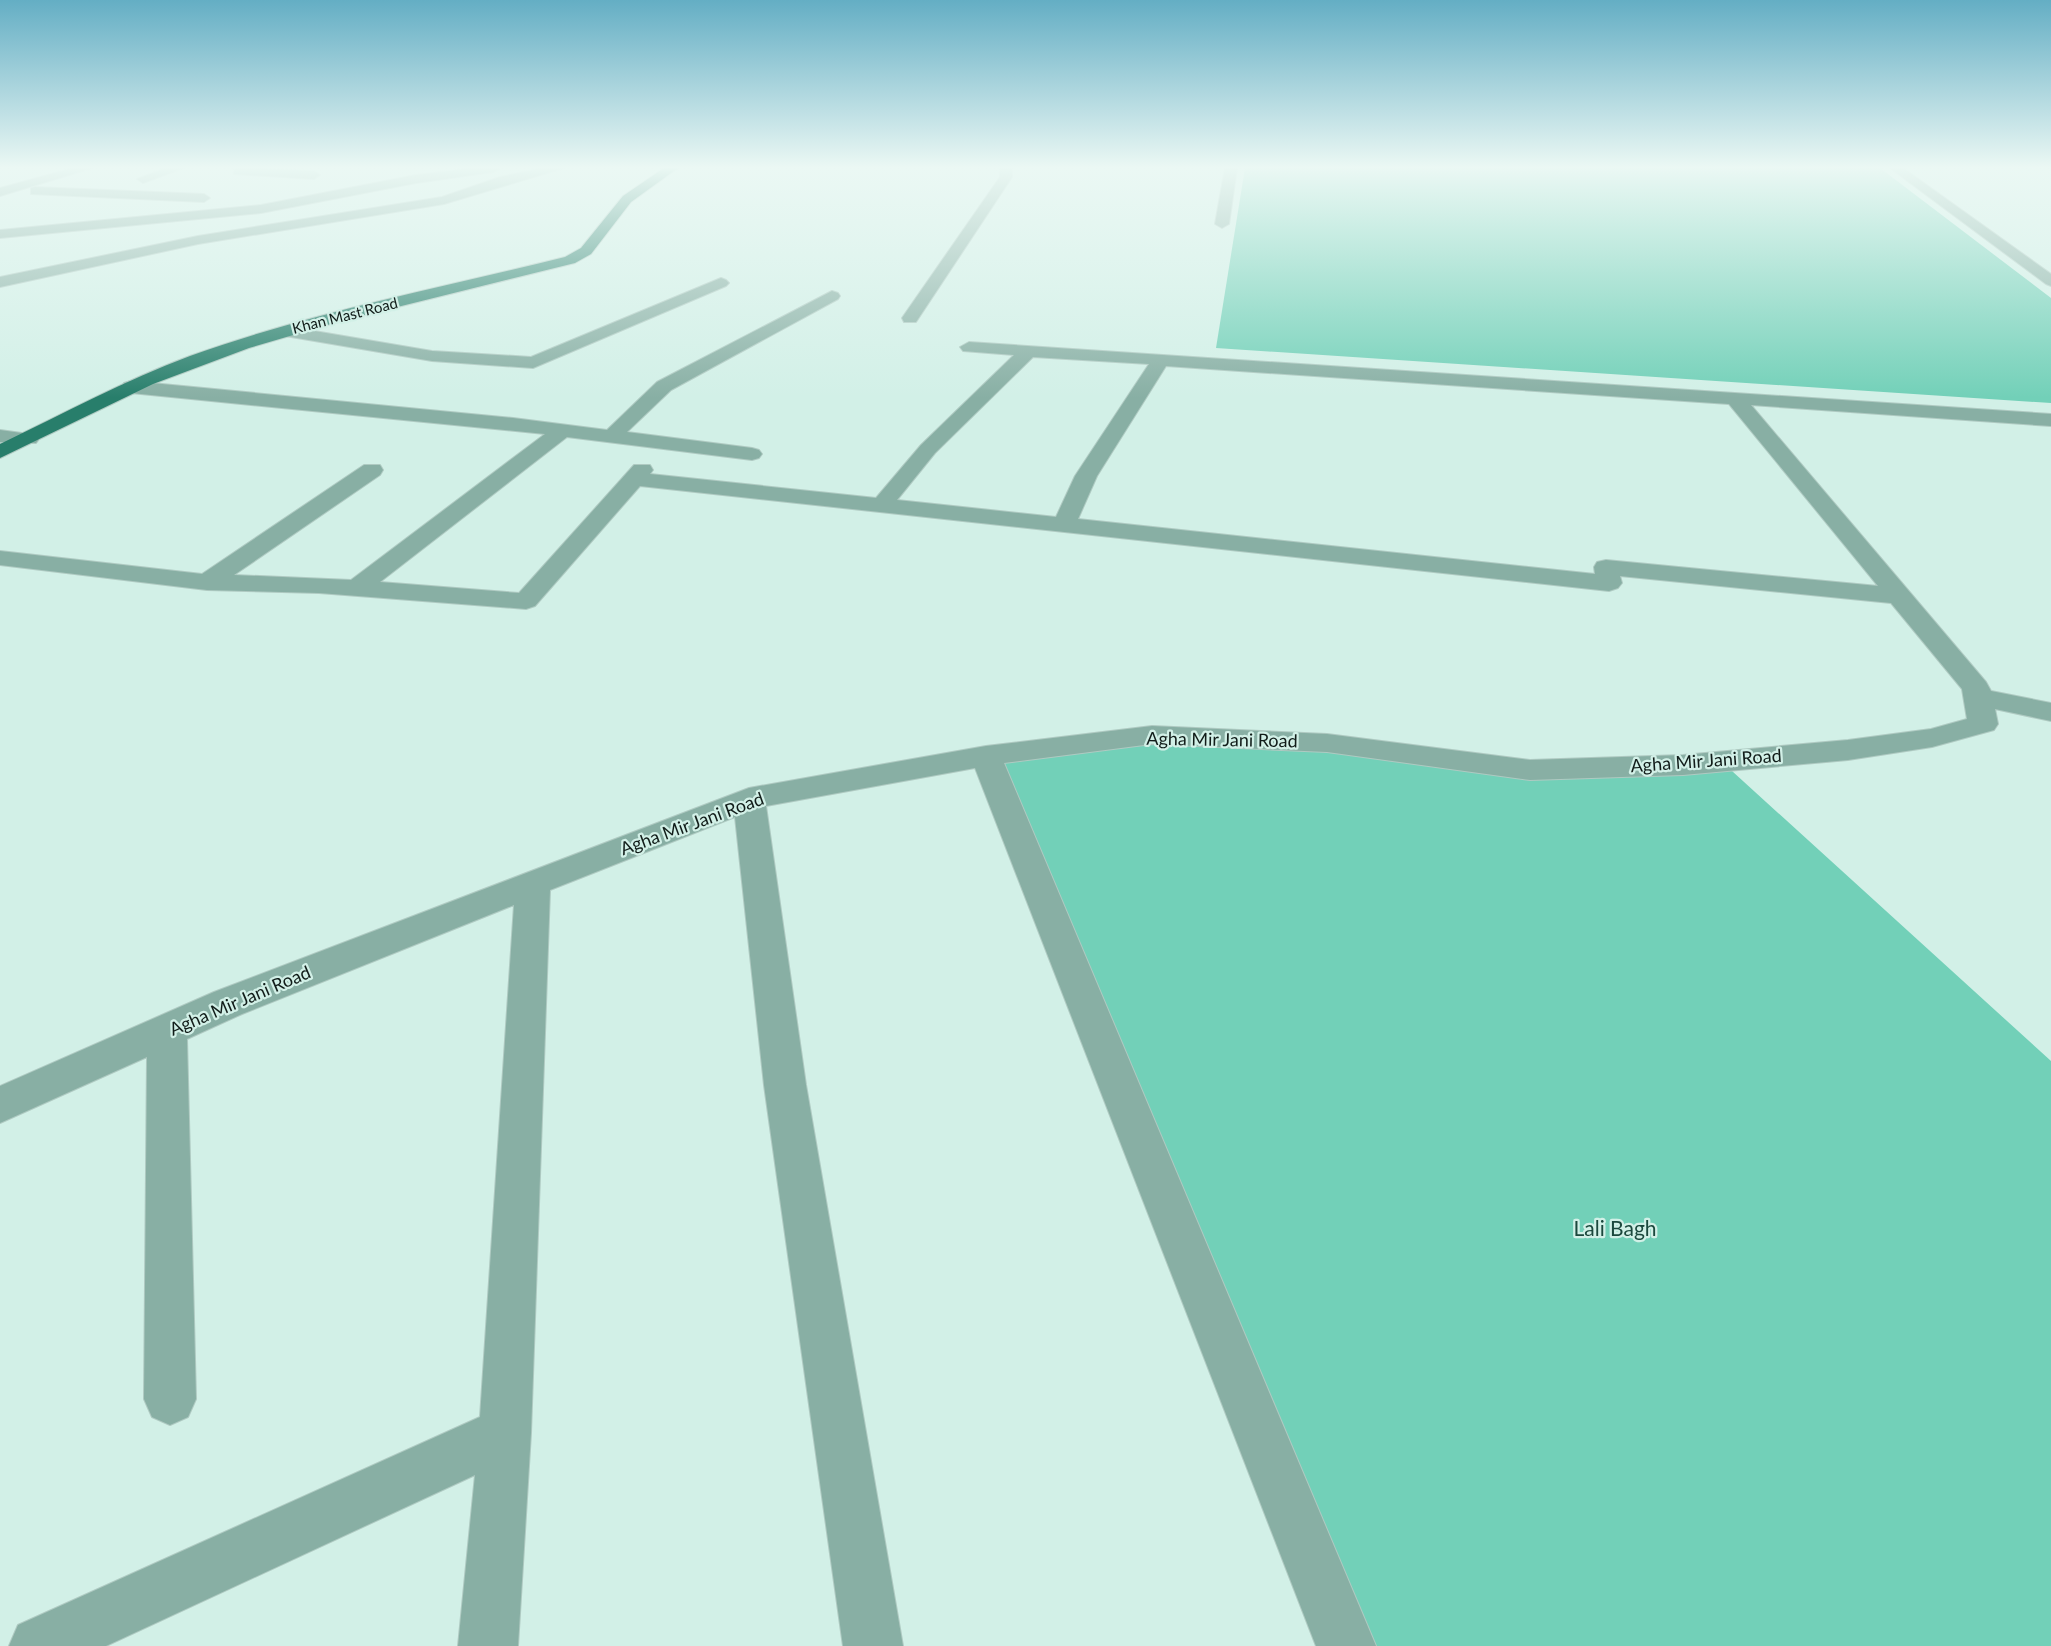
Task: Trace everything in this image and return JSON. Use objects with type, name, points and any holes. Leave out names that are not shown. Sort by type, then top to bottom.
[{"type":"main road","name":"Khan Mast Road","points":[[0,452],[131,387],[198,360],[285,330],[570,260],[586,251],[591,245]]},
{"type":"street","points":[[0,282],[175,245]]},
{"type":"street","points":[[910,318],[960,245]]},
{"type":"street","points":[[2001,245],[2051,281]]},
{"type":"street","points":[[285,330],[432,356],[533,363],[721,283]]},
{"type":"street","points":[[611,437],[664,386],[832,296]]},
{"type":"street","points":[[969,347],[2051,420]]},
{"type":"street","points":[[880,506],[928,449],[1028,352]]},
{"type":"street","points":[[1063,526],[1086,476],[1160,361]]},
{"type":"street","points":[[131,387],[562,430],[752,454]]},
{"type":"street","name":"Agha Mir Jani Road","points":[[0,1105],[228,1003],[749,800],[986,756],[1152,735],[1328,743],[1530,770],[1683,765],[1848,750],[1932,738],[1983,724],[1976,688],[1735,399]]},
{"type":"street","points":[[356,588],[562,430]]},
{"type":"street","points":[[0,436],[29,439]]},
{"type":"street","points":[[207,582],[372,470]]},
{"type":"street","points":[[0,558],[207,582],[356,588],[526,601],[638,475],[880,506],[1609,583],[1606,567],[1899,596]]},
{"type":"street","points":[[1977,697],[2051,712]]},
{"type":"street","points":[[986,756],[1346,1646]]},
{"type":"street","points":[[749,800],[785,1085],[873,1646]]},
{"type":"street","points":[[488,1646],[505,1433],[533,884]]},
{"type":"street","points":[[167,1030],[170,1400]]},
{"type":"street","points":[[39,1646],[505,1433]]},
{"type":"green space","points":[[1233,245],[1981,245],[2051,298],[2051,403],[1216,348]]},
{"type":"green space","name":"Lali Bagh","points":[[1152,735],[1530,770],[1721,761],[2051,1061],[2051,1646],[1329,1646],[986,756]]}]
